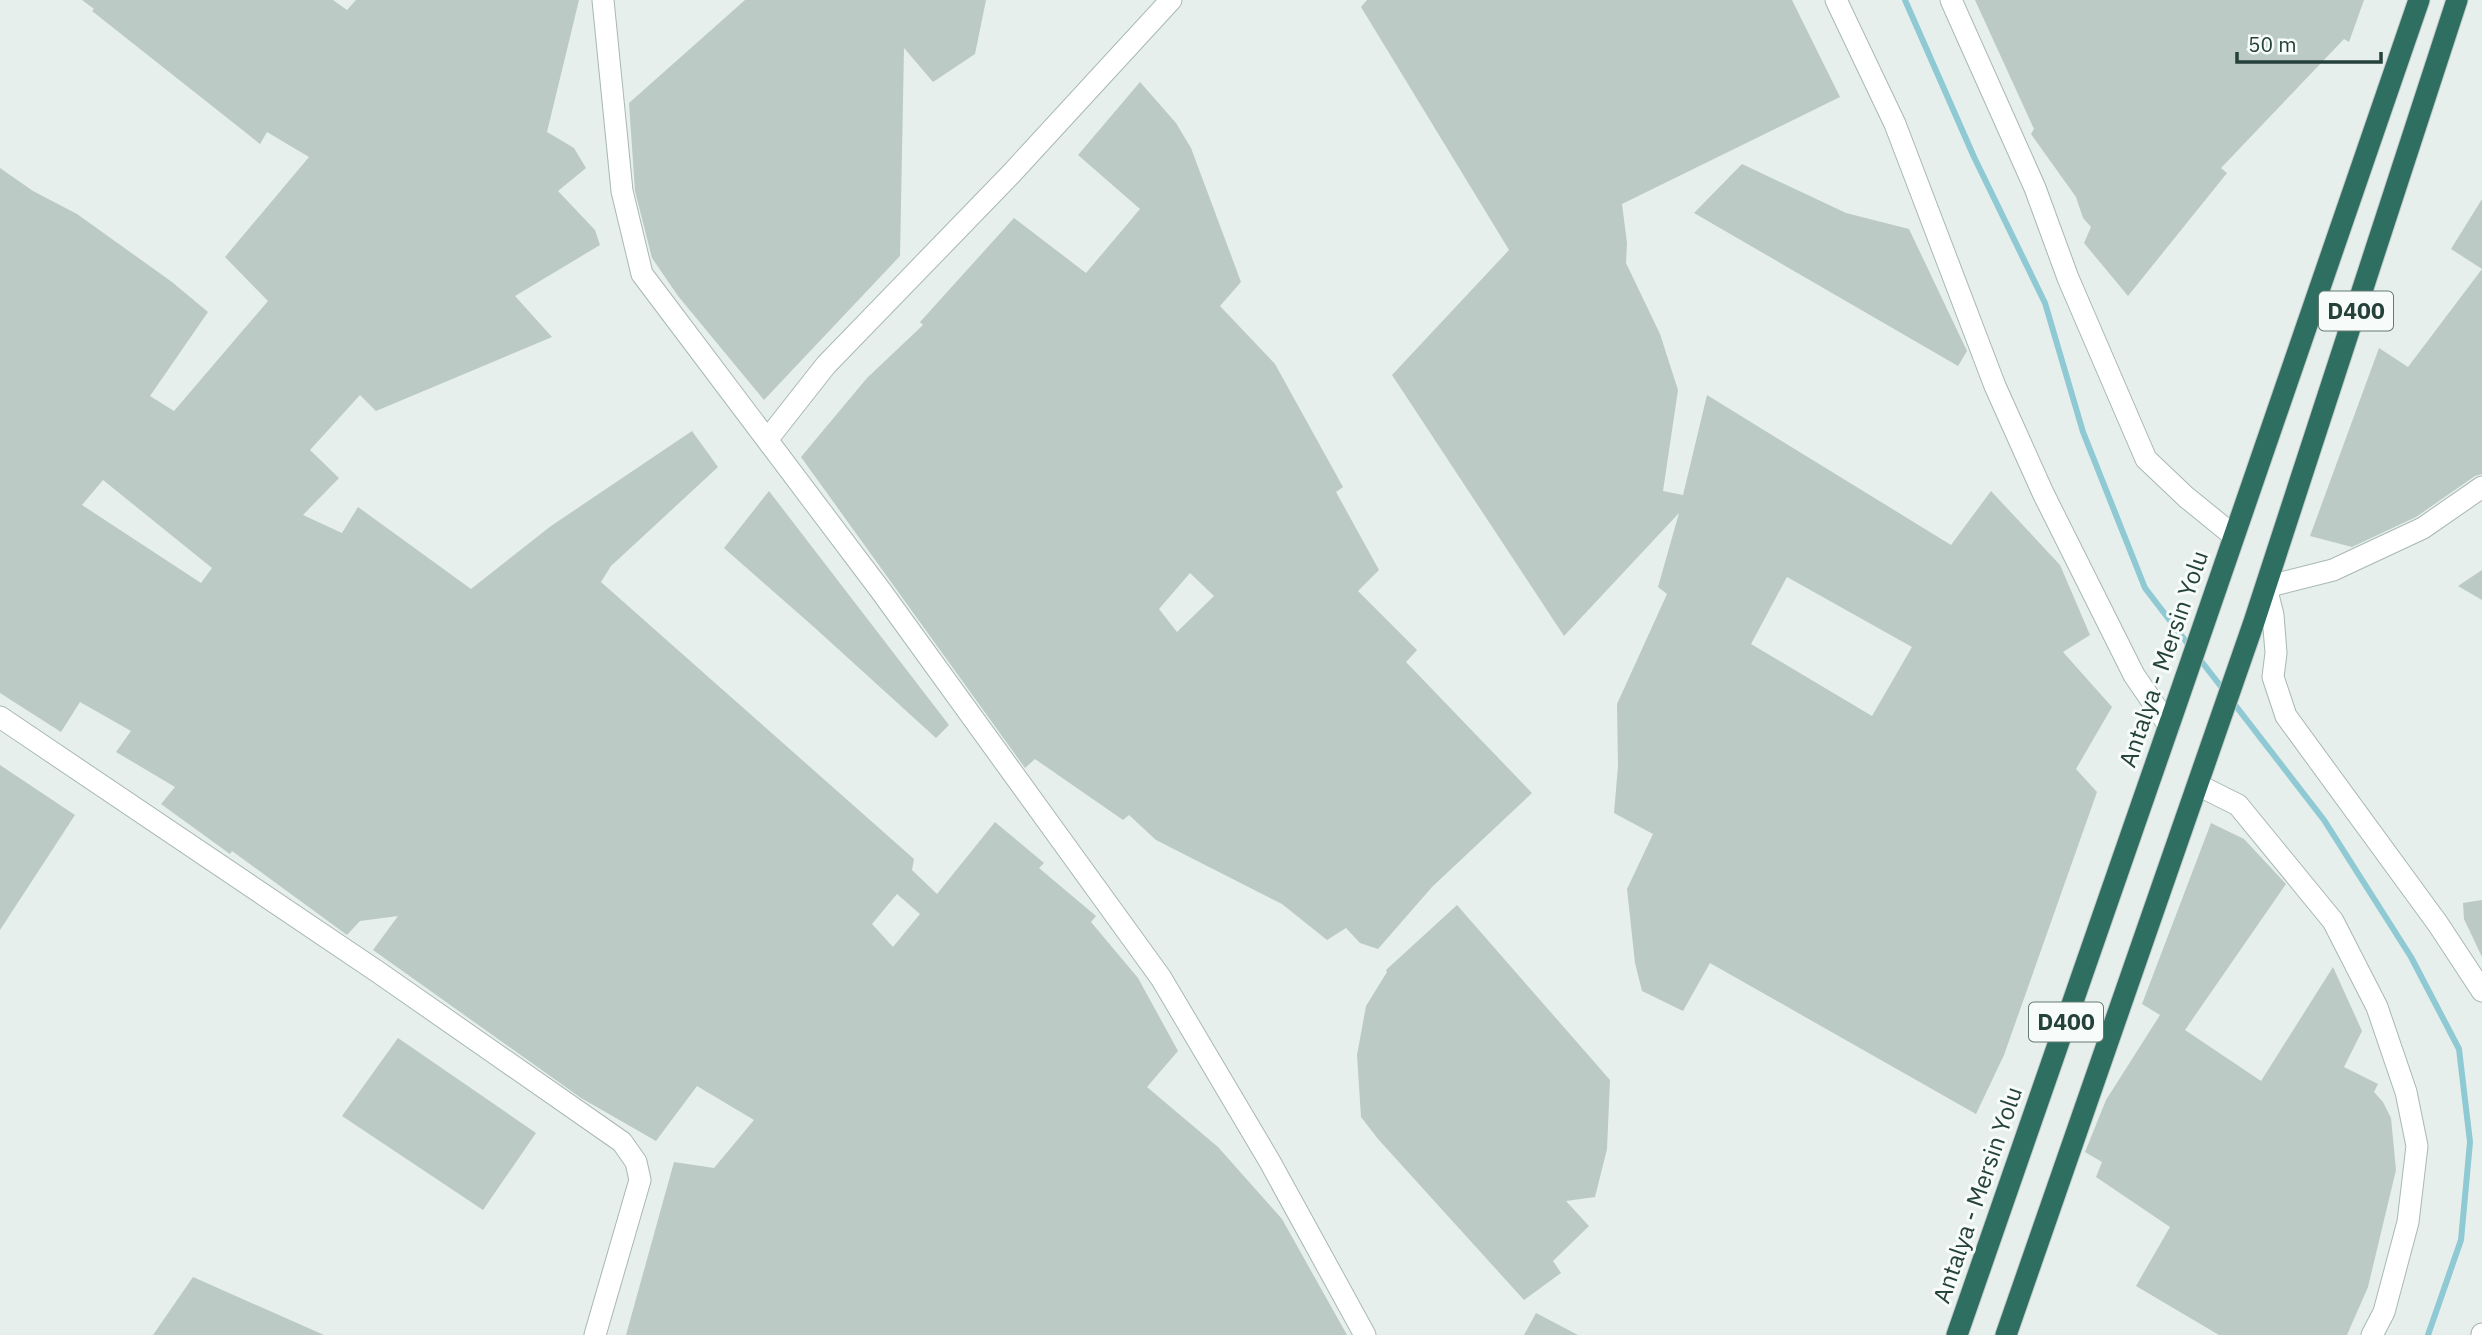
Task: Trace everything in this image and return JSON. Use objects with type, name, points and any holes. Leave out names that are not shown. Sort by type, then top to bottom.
[{"type":"highway","name":"Antalya - Mersin Yolu","points":[[1956,1335],[2419,0]]},
{"type":"highway","name":"D400","points":[[2006,1335],[2255,622],[2457,0]]},
{"type":"street","points":[[603,0],[622,191],[642,274],[881,591],[1161,978],[1270,1162],[1365,1335]]},
{"type":"street","points":[[767,440],[826,365],[1010,174],[1171,0]]},
{"type":"street","points":[[1836,0],[1895,124],[1995,386],[2043,493],[2134,675],[2172,717]]},
{"type":"street","points":[[1951,0],[2035,188],[2068,278],[2146,459],[2186,497],[2234,536]]},
{"type":"street","points":[[2482,487],[2423,528],[2333,570],[2266,587],[2273,615],[2276,653],[2273,677],[2286,716],[2438,924],[2482,991]]},
{"type":"street","points":[[0,717],[378,971],[622,1142],[636,1162],[640,1180],[595,1335]]},
{"type":"street","points":[[2198,785],[2238,805],[2333,921],[2377,1007],[2406,1092],[2417,1146],[2408,1222],[2384,1311],[2372,1335]]},
{"type":"building","points":[[82,0],[333,0],[347,10],[356,0],[579,0],[547,132],[574,148],[586,168],[558,191],[595,230],[600,245],[515,296],[552,337],[376,411],[360,395],[310,450],[339,478],[303,515],[342,533],[358,507],[471,589],[551,526],[692,431],[718,467],[611,566],[601,582],[914,859],[912,870],[937,894],[995,822],[1044,863],[1039,868],[1096,916],[1091,922],[1138,978],[1178,1051],[1147,1087],[1218,1147],[1282,1219],[1347,1335],[626,1335],[674,1162],[714,1168],[754,1120],[697,1086],[656,1141],[581,1098],[373,950],[398,916],[360,921],[347,935],[232,851],[230,854],[161,804],[175,787],[116,752],[131,731],[80,702],[61,732],[0,693],[0,168],[33,191],[77,214],[172,282],[208,312],[150,396],[174,411],[268,301],[225,257],[309,157],[267,132],[260,144],[92,11],[94,9]],"holes":[[[103,480],[212,568],[201,583],[82,505]],[[897,894],[920,914],[893,947],[872,924]]]},
{"type":"building","points":[[745,0],[986,0],[975,54],[933,82],[904,48],[900,256],[764,400],[678,296],[652,258],[635,191],[629,103]]},
{"type":"building","points":[[1367,0],[1792,0],[1840,97],[1622,204],[1627,243],[1626,263],[1660,334],[1678,390],[1663,491],[1683,495],[1707,395],[1951,545],[1991,491],[2060,565],[2090,635],[2063,652],[2112,707],[2076,769],[2097,792],[2004,1055],[1976,1114],[1710,963],[1683,1011],[1642,991],[1635,963],[1627,889],[1653,834],[1614,813],[1618,766],[1617,704],[1667,594],[1658,587],[1679,513],[1564,636],[1392,375],[1509,250],[1361,7]],"holes":[[[1787,577],[1912,647],[1872,716],[1751,644]]]},
{"type":"building","points":[[1975,0],[2364,0],[2349,42],[2344,39],[2221,168],[2227,173],[2128,296],[2084,243],[2091,227],[2083,218],[2076,197],[2031,134],[2034,129]]},
{"type":"building","points":[[1140,82],[1176,123],[1191,148],[1241,282],[1220,306],[1275,364],[1343,487],[1336,492],[1379,570],[1358,591],[1417,650],[1406,662],[1532,793],[1432,887],[1378,949],[1360,943],[1346,928],[1327,940],[1282,904],[1156,840],[1129,815],[1123,820],[1035,759],[1025,768],[801,457],[867,378],[923,325],[920,322],[1014,218],[1086,273],[1140,209],[1078,155]],"holes":[[[1190,573],[1214,596],[1177,632],[1159,609]]]},
{"type":"building","points":[[1742,164],[1846,213],[1909,229],[1967,351],[1958,366],[1694,213]]},
{"type":"building","points":[[2482,199],[2482,269],[2451,249]]},
{"type":"building","points":[[2482,269],[2482,474],[2475,476],[2416,517],[2352,547],[2310,536],[2379,348],[2408,367]]},
{"type":"building","points":[[769,491],[949,725],[936,738],[724,548]]},
{"type":"building","points":[[2482,570],[2482,600],[2458,586]]},
{"type":"building","points":[[0,765],[75,815],[0,930]]},
{"type":"building","points":[[2211,823],[2244,839],[2286,884],[2185,1030],[2261,1081],[2333,967],[2362,1031],[2344,1067],[2378,1084],[2374,1092],[2391,1118],[2396,1170],[2368,1287],[2347,1335],[2219,1335],[2136,1286],[2170,1227],[2096,1177],[2102,1162],[2085,1152],[2106,1100],[2160,1015],[2142,1004]]},
{"type":"building","points":[[2482,900],[2482,957],[2464,919],[2463,903]]},
{"type":"building","points":[[1457,905],[1610,1080],[1607,1149],[1595,1197],[1566,1201],[1589,1226],[1553,1261],[1561,1273],[1524,1300],[1361,1117],[1357,1055],[1366,1006],[1386,970]]},
{"type":"building","points":[[398,1038],[536,1133],[483,1210],[342,1116]]},
{"type":"building","points":[[193,1277],[324,1335],[153,1335]]},
{"type":"building","points":[[1536,1313],[1578,1335],[1524,1335]]},
{"type":"waterway","points":[[1905,0],[1974,157],[2045,303],[2083,432],[2145,588],[2191,648]]},
{"type":"waterway","points":[[2198,657],[2226,693]]},
{"type":"waterway","points":[[2232,701],[2324,820],[2411,957],[2459,1049],[2470,1142],[2461,1240],[2428,1335]]}]
